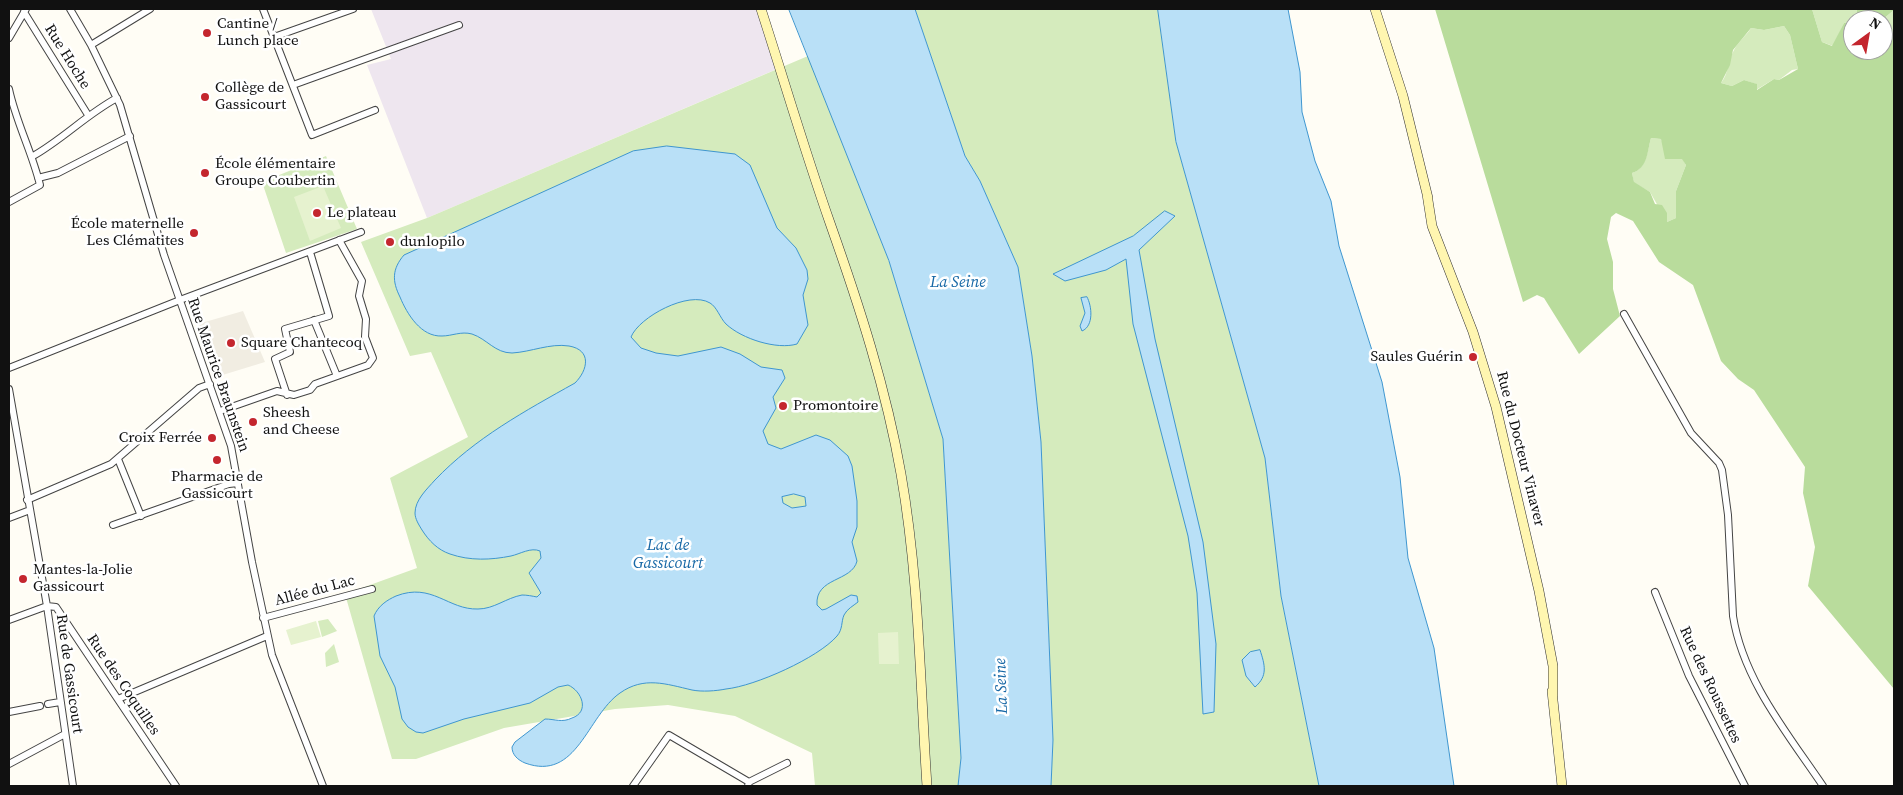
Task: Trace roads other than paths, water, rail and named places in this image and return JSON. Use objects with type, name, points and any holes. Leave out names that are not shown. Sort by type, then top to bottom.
[{"type":"main road","points":[[761,9],[830,223],[848,269],[883,389],[901,474],[911,545],[916,595],[927,786]]},
{"type":"main road","name":"Rue du Docteur Vinaver","points":[[1375,9],[1403,96],[1446,261],[1474,332],[1494,400],[1530,544],[1548,648],[1548,665],[1562,786]]},
{"type":"street","name":"Rue Maurice Braunstein","points":[[70,9],[91,45],[117,98],[130,136],[153,219],[220,411],[231,446],[267,636],[277,671],[323,786]]},
{"type":"street","points":[[91,45],[150,9]]},
{"type":"street","points":[[263,9],[312,134],[375,110]]},
{"type":"street","points":[[274,37],[353,9]]},
{"type":"street","points":[[9,38],[25,10]]},
{"type":"street","name":"Rue Hoche","points":[[25,10],[88,115]]},
{"type":"street","points":[[292,85],[459,25]]},
{"type":"street","points":[[9,89],[20,129],[33,156],[40,185],[9,202]]},
{"type":"street","points":[[33,156],[60,138],[88,115],[117,98]]},
{"type":"street","points":[[38,178],[58,173],[130,136]]},
{"type":"street","points":[[9,368],[180,300],[361,232]]},
{"type":"street","points":[[220,411],[277,391],[294,395],[310,390],[315,384],[368,365],[373,358],[365,337],[366,318],[359,296],[362,281],[339,240]]},
{"type":"street","points":[[287,394],[275,359],[290,352],[285,330],[329,316],[310,252]]},
{"type":"street","points":[[1624,314],[1691,433],[1719,463],[1725,489],[1732,616],[1736,634],[1771,710],[1823,786]]},
{"type":"street","points":[[314,320],[337,376]]},
{"type":"street","points":[[28,500],[118,459],[199,388],[210,384]]},
{"type":"street","name":"Rue de Gassicourt","points":[[9,389],[47,606],[73,786]]},
{"type":"street","points":[[118,459],[141,516]]},
{"type":"street","points":[[113,525],[229,484],[238,483]]},
{"type":"street","points":[[9,518],[30,510]]},
{"type":"street","name":"Allée du Lac","points":[[263,618],[372,589]]},
{"type":"street","name":"Rue des Roussettes","points":[[1655,592],[1689,676],[1745,786]]},
{"type":"street","points":[[9,620],[47,606]]},
{"type":"street","name":"Rue des Coquilles","points":[[47,606],[56,607],[176,786]]},
{"type":"street","points":[[118,699],[267,636]]},
{"type":"street","points":[[48,704],[60,702]]},
{"type":"street","points":[[9,712],[40,706]]},
{"type":"street","points":[[9,764],[65,734]]},
{"type":"street","points":[[633,786],[669,735],[748,784],[786,763]]},
{"type":"water","name":"La Seine","points":[[789,9],[915,9],[965,156],[980,181],[1018,267],[1032,356],[1041,442],[1053,740],[1051,786],[958,786],[961,758],[943,439],[889,261]]},
{"type":"water","points":[[1158,9],[1288,9],[1300,72],[1302,112],[1315,161],[1331,201],[1339,246],[1382,382],[1400,477],[1408,558],[1434,648],[1454,786],[1319,786],[1281,596],[1265,458],[1176,142]]},
{"type":"water","name":"Lac de Gassicourt","points":[[667,146],[735,154],[750,165],[777,228],[796,248],[807,270],[808,279],[803,295],[808,325],[797,344],[780,346],[750,339],[726,324],[710,303],[701,300],[678,303],[654,314],[636,329],[631,337],[641,348],[656,353],[678,356],[721,347],[740,354],[761,367],[782,370],[785,378],[773,397],[776,408],[763,431],[768,444],[781,449],[816,435],[830,440],[848,456],[852,466],[857,501],[857,527],[852,542],[857,561],[854,568],[848,573],[827,584],[822,589],[818,596],[817,605],[822,610],[826,609],[851,595],[857,596],[858,602],[845,613],[839,633],[828,644],[801,662],[769,677],[738,687],[713,691],[696,691],[655,683],[646,683],[629,688],[609,703],[580,744],[569,755],[557,763],[543,766],[525,763],[520,760],[514,755],[512,747],[515,742],[545,719],[565,720],[578,715],[581,711],[582,702],[580,696],[573,688],[568,685],[558,687],[530,703],[464,719],[423,733],[416,732],[408,727],[402,719],[395,687],[380,656],[374,616],[380,606],[386,601],[409,593],[420,592],[430,594],[467,608],[484,609],[511,598],[522,595],[537,597],[541,593],[529,573],[541,558],[540,551],[529,550],[511,556],[488,559],[465,558],[450,554],[438,548],[425,534],[416,520],[415,513],[419,499],[450,465],[501,426],[575,383],[583,372],[586,361],[581,352],[569,346],[562,345],[512,353],[501,351],[472,334],[464,333],[442,336],[428,333],[421,329],[411,317],[397,291],[394,275],[397,265],[404,255],[633,151]],"holes":[[[794,494],[805,497],[806,506],[792,508],[783,503],[782,497]]]},
{"type":"water","points":[[1165,211],[1175,216],[1139,250],[1155,339],[1203,542],[1216,644],[1214,712],[1203,714],[1197,593],[1188,536],[1133,324],[1126,259],[1106,270],[1065,281],[1053,274],[1133,236]]},
{"type":"water","points":[[1087,297],[1091,316],[1089,325],[1082,331],[1080,326],[1085,313],[1081,298]]},
{"type":"water","points":[[1260,650],[1264,674],[1255,687],[1246,676],[1242,660],[1250,652]]},
{"type":"place","name":"Cantine / Lunch place","points":[[207,33]]},
{"type":"place","name":"Collège de Gassicourt","points":[[205,97]]},
{"type":"place","name":"École élémentaire Groupe Coubertin","points":[[205,173]]},
{"type":"place","name":"Le plateau","points":[[317,213]]},
{"type":"place","name":"École maternelle Les Clématites","points":[[194,233]]},
{"type":"place","name":"dunlopilo","points":[[390,242]]},
{"type":"place","name":"Square Chantecoq","points":[[231,343]]},
{"type":"place","name":"Saules Guérin","points":[[1473,357]]},
{"type":"place","name":"Promontoire","points":[[783,406]]},
{"type":"place","name":"Sheesh and Cheese","points":[[253,422]]},
{"type":"place","name":"Croix Ferrée","points":[[212,438]]},
{"type":"place","name":"Pharmacie de Gassicourt","points":[[217,460]]},
{"type":"place","name":"Mantes-la-Jolie Gassicourt","points":[[23,579]]}]
